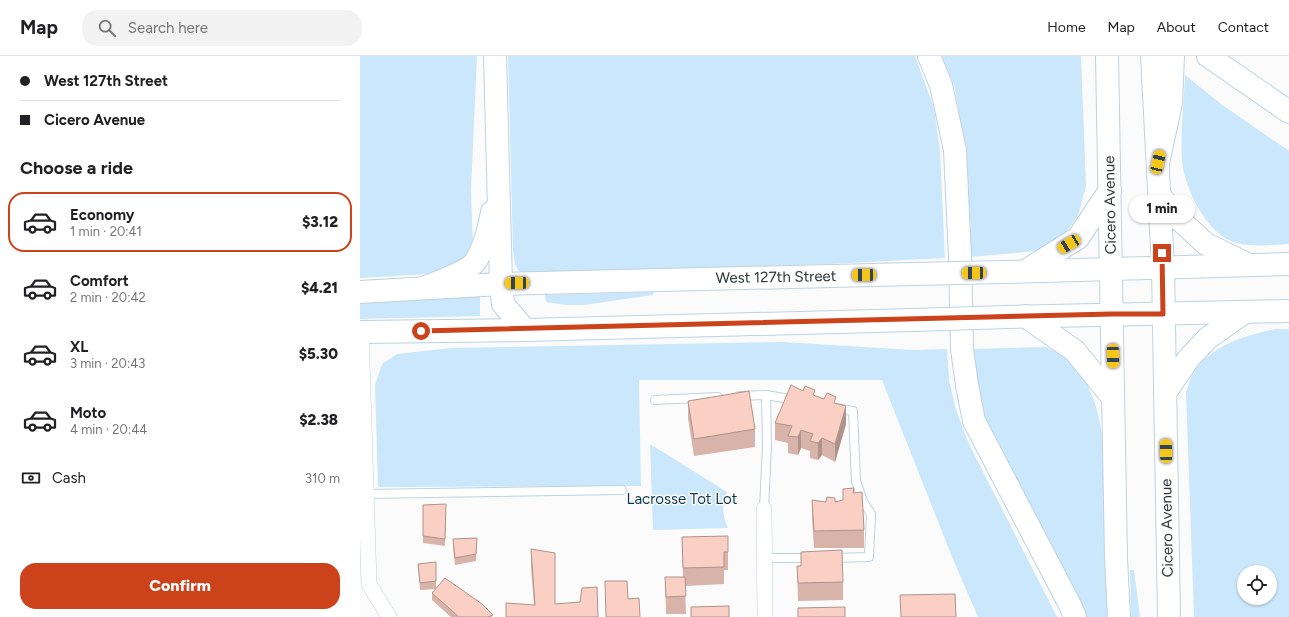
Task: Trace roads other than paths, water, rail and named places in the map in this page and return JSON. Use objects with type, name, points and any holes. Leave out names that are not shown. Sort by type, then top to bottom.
[{"type":"main road","points":[[495,56],[501,284],[503,304],[525,330]]},
{"type":"main road","points":[[929,56],[941,85],[955,150],[960,257],[962,349],[974,421],[1072,607],[1075,617]]},
{"type":"main road","name":"Cicero Avenue","points":[[1152,56],[1163,267],[1169,617]]},
{"type":"main road","points":[[1158,162],[1171,103],[1173,56]]},
{"type":"main road","points":[[1208,56],[1289,112]]},
{"type":"main road","name":"Cicero Avenue","points":[[1107,57],[1112,268],[1116,558],[1119,617]]},
{"type":"main road","points":[[423,288],[453,276],[475,263],[488,232],[498,184]]},
{"type":"main road","points":[[1027,270],[1078,238],[1110,190]]},
{"type":"main road","points":[[1159,195],[1181,221],[1206,244],[1250,265]]},
{"type":"main road","name":"West 127th Street","points":[[360,292],[501,284],[1289,264]]},
{"type":"main road","points":[[361,332],[525,330],[1016,316],[1289,311]]},
{"type":"main road","points":[[1164,393],[1189,358],[1208,338],[1245,312]]},
{"type":"main road","points":[[1016,316],[1075,351],[1113,398]]},
{"type":"street","points":[[361,332],[369,584],[389,617]]},
{"type":"street","points":[[764,509],[765,617]]},
{"type":"lane","points":[[764,509],[767,445],[766,395]]},
{"type":"lane","points":[[655,400],[766,395],[802,402]]},
{"type":"lane","points":[[765,558],[869,557],[871,514],[862,501],[856,481],[853,411],[831,407]]},
{"type":"lane","points":[[366,494],[622,490]]},
{"type":"park label","name":"Lacrosse Tot Lot","points":[[682,499]]}]
